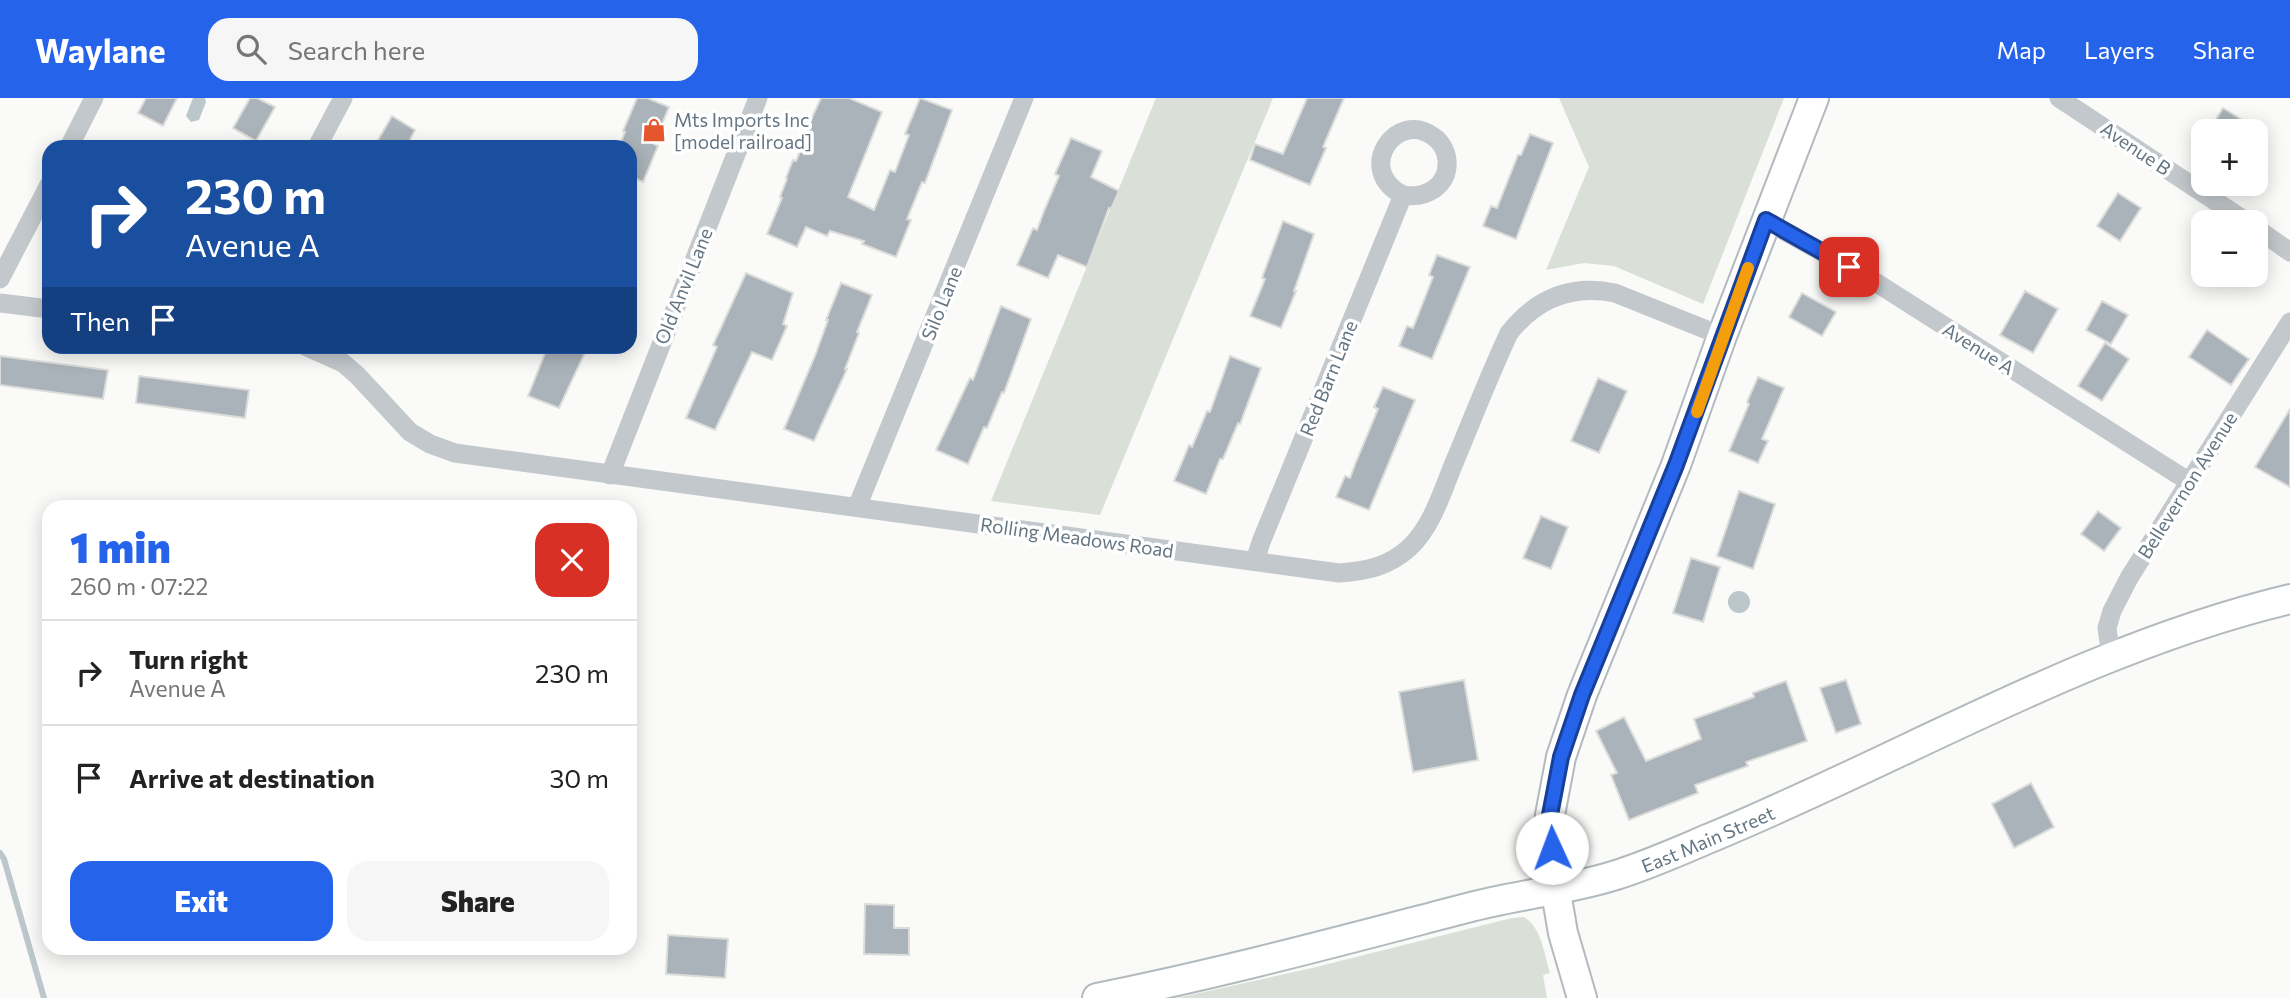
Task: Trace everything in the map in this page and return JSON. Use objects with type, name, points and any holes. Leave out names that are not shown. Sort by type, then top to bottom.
[{"type":"main road","points":[[1582,998],[1563,933],[1552,869],[1550,815],[1561,757],[1582,695],[1695,416],[1722,337],[1814,98]]},
{"type":"main road","name":"East Main Street","points":[[1097,998],[1204,976],[1491,902],[1614,876],[1712,838],[2111,656],[2197,624],[2290,599]]},
{"type":"street","points":[[73,140],[94,98]]},
{"type":"street","points":[[321,140],[343,98]]},
{"type":"street","name":"Old Anvil Lane","points":[[610,475],[758,98]]},
{"type":"street","name":"Silo Lane","points":[[857,507],[1024,98]]},
{"type":"street","name":"Avenue B","points":[[2059,98],[2229,210]]},
{"type":"street","name":"Red Barn Lane","points":[[1255,561],[1403,195]]},
{"type":"street","points":[[0,279],[42,198]]},
{"type":"street","name":"Avenue A","points":[[1766,220],[1869,278],[2188,481]]},
{"type":"street","points":[[2268,236],[2290,252]]},
{"type":"street","name":"Rolling Meadows Road","points":[[323,354],[350,369],[401,424],[430,444],[455,453],[1339,573],[1363,571],[1388,563],[1410,547],[1422,534],[1438,503],[1509,333],[1520,320],[1544,301],[1574,291],[1601,290],[1628,297],[1722,337]]},
{"type":"street","points":[[0,303],[42,308]]},
{"type":"street","name":"Bellevernon Avenue","points":[[2111,656],[2107,628],[2112,611],[2129,578],[2290,322]]},
{"type":"shaded area","points":[[193,98],[205,98],[206,102],[199,120],[191,122],[186,116]]},
{"type":"shaded area","points":[[1156,98],[1273,98],[1100,515],[991,501]]},
{"type":"shaded area","points":[[1559,98],[1784,98],[1703,304],[1614,266],[1584,263],[1546,270],[1589,167]]},
{"type":"shaded area","points":[[1739,591],[1747,594],[1750,602],[1747,610],[1739,613],[1731,610],[1728,602],[1731,594]]},
{"type":"shaded area","points":[[1524,917],[1535,928],[1544,950],[1550,973],[1543,975],[1547,998],[1177,998],[1312,968],[1512,918]]},
{"type":"building","points":[[146,98],[177,98],[163,126],[138,113]]},
{"type":"building","points":[[250,98],[257,98],[275,107],[257,140],[233,128]]},
{"type":"building","points":[[637,98],[647,98],[669,107],[654,144],[658,146],[643,182],[637,179],[637,140],[622,140],[625,132],[623,131]]},
{"type":"building","points":[[821,98],[849,98],[882,112],[848,197],[874,210],[890,170],[895,172],[909,135],[905,134],[920,98],[952,110],[925,183],[922,182],[907,219],[911,220],[896,257],[862,244],[864,241],[830,231],[827,236],[806,227],[797,247],[767,234],[782,198],[780,197],[793,160],[796,161]]},
{"type":"building","points":[[1307,98],[1344,98],[1310,185],[1250,160],[1255,144],[1283,154]]},
{"type":"building","points":[[2223,108],[2241,119],[2216,119]]},
{"type":"building","points":[[392,116],[415,130],[410,140],[378,140]]},
{"type":"building","points":[[1530,134],[1553,143],[1516,239],[1483,226],[1491,206],[1497,208],[1518,155],[1521,155]]},
{"type":"building","points":[[1071,138],[1102,151],[1091,177],[1119,191],[1111,209],[1109,208],[1087,267],[1058,255],[1048,278],[1017,265],[1033,228],[1037,230],[1059,176],[1055,174]]},
{"type":"building","points":[[2118,193],[2141,208],[2120,241],[2097,226]]},
{"type":"building","points":[[1283,221],[1314,234],[1281,328],[1250,316]]},
{"type":"building","points":[[1437,255],[1470,267],[1432,359],[1399,346],[1407,326],[1413,328],[1433,277],[1429,275]]},
{"type":"building","points":[[746,273],[793,293],[783,324],[787,326],[772,360],[752,352],[715,430],[686,418],[717,347],[713,345]]},
{"type":"building","points":[[841,283],[872,295],[857,332],[859,333],[847,369],[814,441],[784,429],[815,356]]},
{"type":"building","points":[[2025,291],[2058,309],[2033,353],[2000,335]]},
{"type":"building","points":[[1802,293],[1836,312],[1822,336],[1789,317]]},
{"type":"building","points":[[2102,301],[2128,315],[2111,344],[2086,330]]},
{"type":"building","points":[[1001,306],[1031,319],[1004,393],[1002,392],[987,428],[984,427],[968,464],[936,450],[970,378],[973,380]]},
{"type":"building","points":[[2207,330],[2249,359],[2231,385],[2189,357]]},
{"type":"building","points":[[2105,343],[2129,359],[2102,401],[2078,386]]},
{"type":"building","points":[[545,354],[584,354],[559,408],[528,396]]},
{"type":"building","points":[[0,356],[108,370],[103,399],[0,385]]},
{"type":"building","points":[[1230,356],[1261,368],[1240,424],[1238,423],[1223,459],[1220,459],[1206,494],[1174,481],[1189,445],[1192,447],[1207,411],[1210,412]]},
{"type":"building","points":[[139,376],[249,390],[245,418],[136,403]]},
{"type":"building","points":[[1758,377],[1784,388],[1762,439],[1768,441],[1758,463],[1729,451]]},
{"type":"building","points":[[1598,378],[1627,391],[1599,453],[1571,441]]},
{"type":"building","points":[[1383,387],[1415,400],[1369,510],[1336,497],[1345,476],[1350,478],[1378,409],[1374,407]]},
{"type":"building","points":[[2290,409],[2290,487],[2255,467]]},
{"type":"building","points":[[1739,491],[1775,504],[1753,569],[1717,556]]},
{"type":"building","points":[[2098,511],[2121,528],[2104,551],[2081,534]]},
{"type":"building","points":[[1541,516],[1568,527],[1551,569],[1523,558]]},
{"type":"building","points":[[1691,558],[1720,567],[1703,622],[1673,613]]},
{"type":"building","points":[[1464,680],[1478,760],[1413,772],[1399,692]]},
{"type":"building","points":[[1846,680],[1861,724],[1836,733],[1820,688]]},
{"type":"building","points":[[1786,681],[1807,741],[1746,762],[1748,766],[1695,785],[1698,793],[1629,820],[1611,775],[1617,773],[1596,731],[1624,717],[1646,761],[1701,739],[1694,719],[1754,697],[1753,693]]},
{"type":"building","points":[[2031,783],[2054,827],[2014,848],[1992,804]]},
{"type":"building","points":[[865,904],[894,905],[894,928],[909,928],[909,955],[864,954]]},
{"type":"building","points":[[668,935],[728,939],[725,978],[666,974]]},
{"type":"waterway","points":[[0,853],[44,998]]},
{"type":"slow traffic","points":[[1697,412],[1748,268]]},
{"type":"place","name":"Mts Imports Inc [model railroad]","points":[[654,130]]},
{"type":"route","points":[[1552,848],[1550,815],[1561,757],[1582,695],[1676,465],[1766,220],[1849,267]]}]
